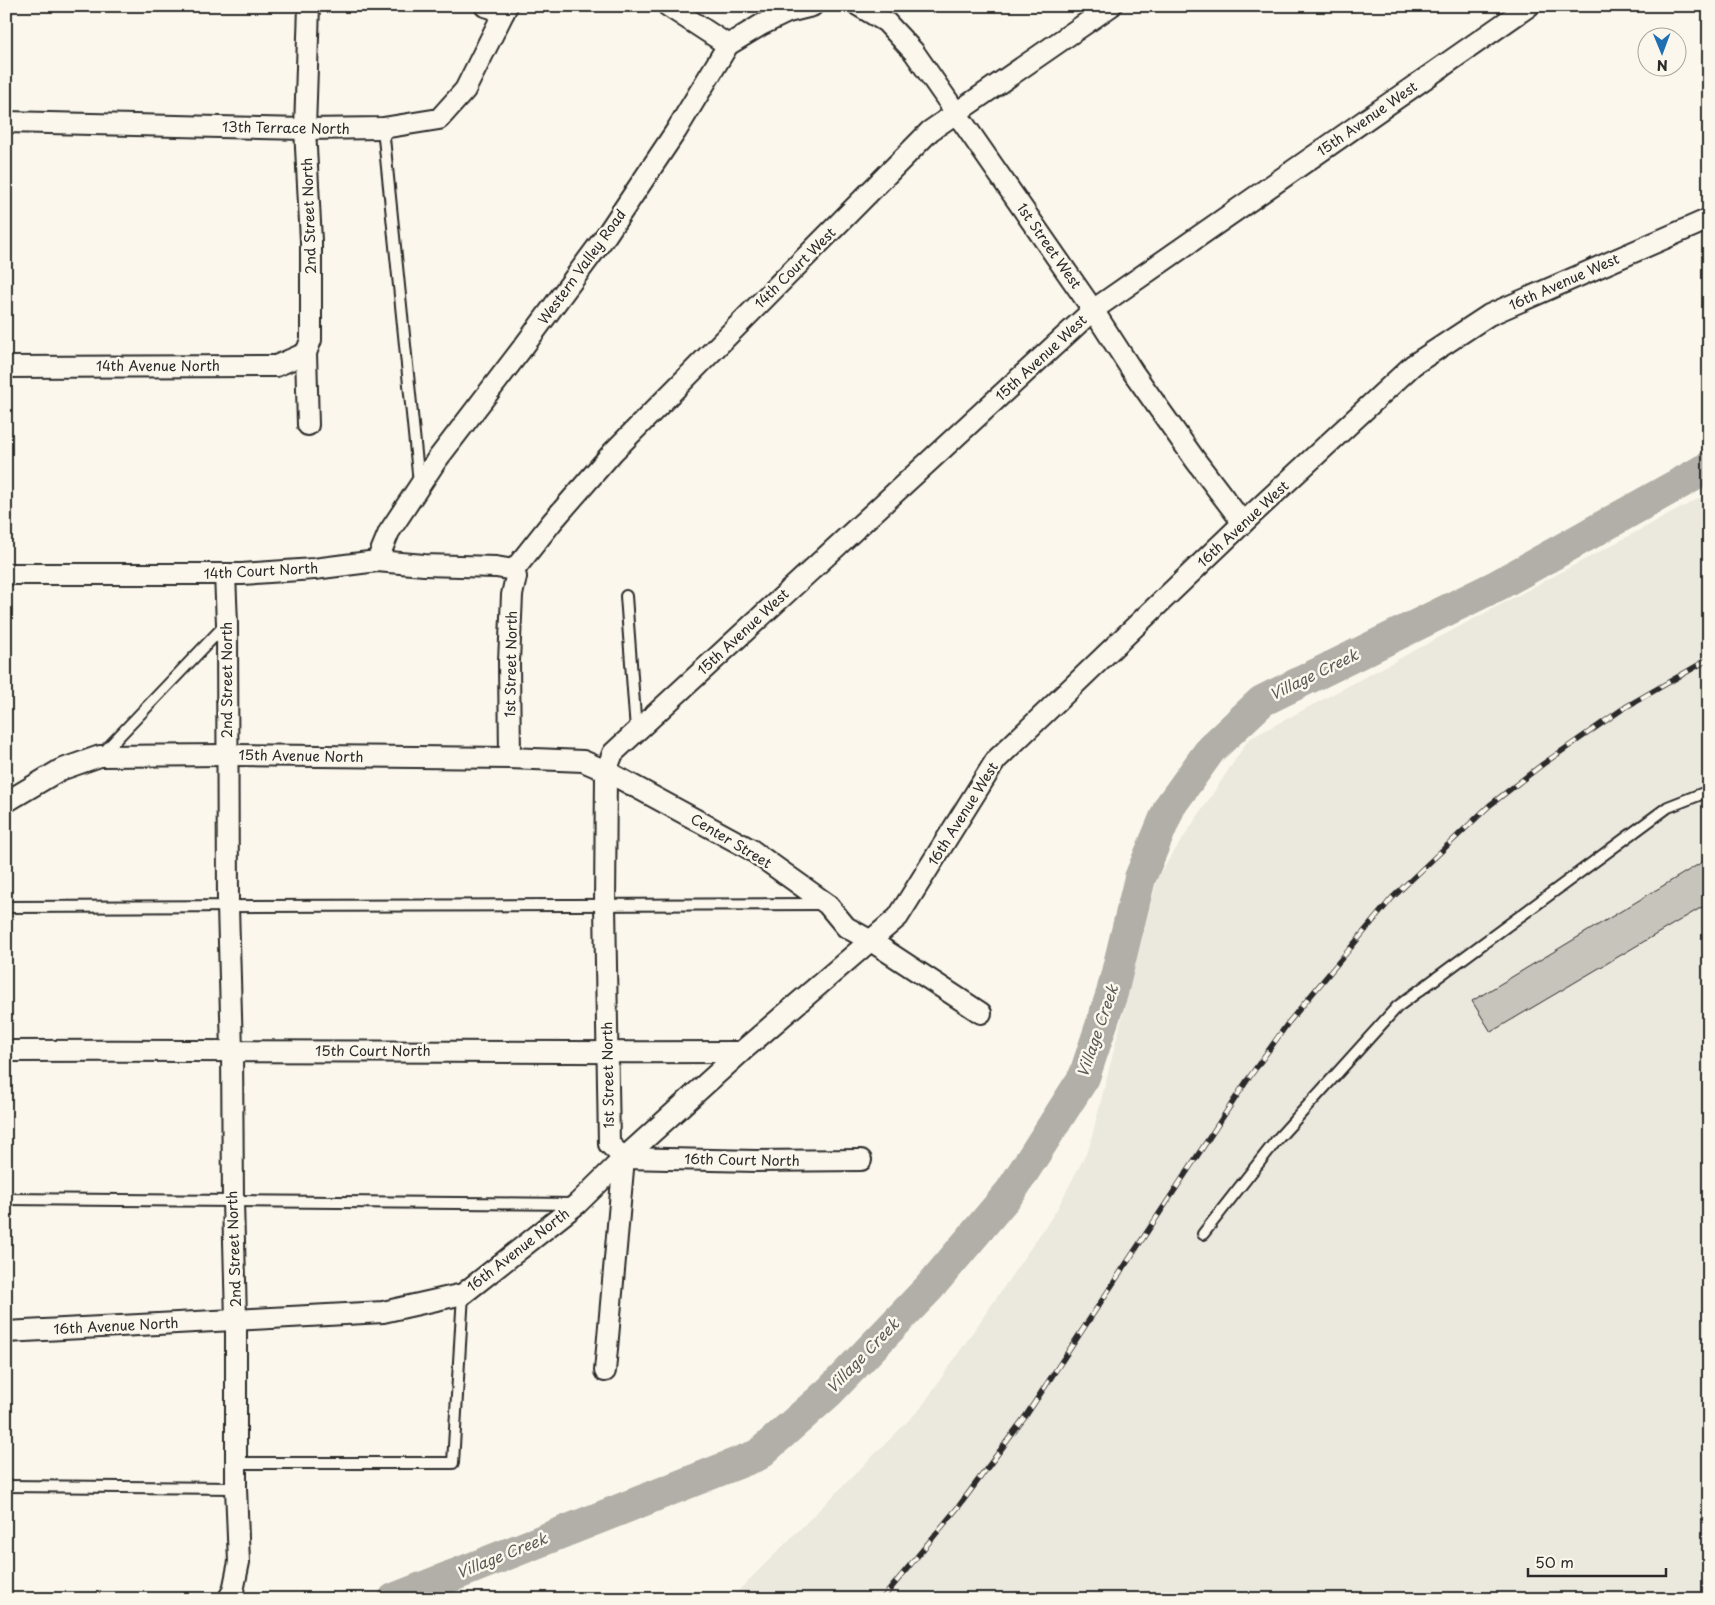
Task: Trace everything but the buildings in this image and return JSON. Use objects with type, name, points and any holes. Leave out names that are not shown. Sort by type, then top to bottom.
[{"type":"street","name":"2nd Street North","points":[[308,425],[306,353],[311,340],[310,241],[305,129],[309,6]]},
{"type":"street","points":[[668,6],[728,45]]},
{"type":"street","name":"Western Valley Road","points":[[377,561],[389,532],[436,461],[607,234],[676,131],[728,45],[761,25],[788,12],[812,6]]},
{"type":"street","name":"1st Street West","points":[[859,6],[886,22],[914,52],[1093,310],[1144,388],[1244,523]]},
{"type":"street","name":"14th Court West","points":[[514,570],[552,522],[613,452],[930,131],[1111,6]]},
{"type":"street","name":"15th Avenue West","points":[[606,771],[613,753],[636,730],[1093,310],[1529,6]]},
{"type":"street","name":"13th Terrace North","points":[[6,122],[305,129],[383,128],[439,118],[465,90],[499,8]]},
{"type":"street","name":"16th Avenue West","points":[[871,941],[898,917],[996,760],[1244,523],[1413,365],[1489,315],[1709,219]]},
{"type":"street","name":"14th Avenue North","points":[[6,366],[276,366],[306,353]]},
{"type":"street","name":"14th Court North","points":[[6,574],[225,574],[314,569],[377,561],[424,565],[496,567],[514,570]]},
{"type":"street","name":"1st Street North","points":[[510,758],[509,661],[512,595],[516,577],[514,570]]},
{"type":"street","name":"2nd Street North","points":[[225,574],[227,624],[228,906],[232,1051],[232,1201],[236,1320],[236,1488],[239,1562],[230,1595]]},
{"type":"street","name":"15th Avenue North","points":[[6,802],[60,770],[100,756],[227,755],[510,758],[583,761],[606,771]]},
{"type":"street","name":"1st Street North","points":[[606,771],[605,905],[609,1144],[624,1158]]},
{"type":"street","name":"Center Street","points":[[606,771],[750,849],[827,904],[846,927],[871,941],[981,1013]]},
{"type":"street","name":"16th Avenue North","points":[[6,1332],[383,1312],[463,1294],[577,1204],[624,1158],[741,1052],[871,941]]},
{"type":"street","name":"15th Court North","points":[[6,1051],[741,1052]]},
{"type":"street","points":[[605,1371],[624,1158]]},
{"type":"street","name":"16th Court North","points":[[624,1158],[756,1161],[861,1160]]},
{"type":"lane","points":[[383,128],[420,487]]},
{"type":"lane","points":[[626,596],[636,730]]},
{"type":"lane","points":[[100,756],[227,624]]},
{"type":"lane","points":[[1203,1234],[1275,1142],[1397,1007],[1668,806],[1709,791]]},
{"type":"lane","points":[[6,907],[827,904]]},
{"type":"lane","points":[[6,1199],[577,1204]]},
{"type":"lane","points":[[237,1463],[453,1463],[463,1294]]},
{"type":"lane","points":[[6,1486],[236,1488]]},
{"type":"shaded area","points":[[1709,493],[1709,1599],[730,1599],[920,1409],[1056,1211],[1089,1148],[1158,876],[1249,739]]},
{"type":"waterway","name":"Village Creek","points":[[394,1599],[758,1455],[829,1392],[929,1288],[1011,1191],[1084,1077],[1112,993],[1140,878],[1170,806],[1211,749],[1262,701],[1498,585],[1709,467]]},
{"type":"railway","points":[[882,1599],[959,1506],[1025,1417],[1246,1082],[1288,1023],[1392,898],[1490,805],[1543,764],[1624,708],[1709,659]]}]
